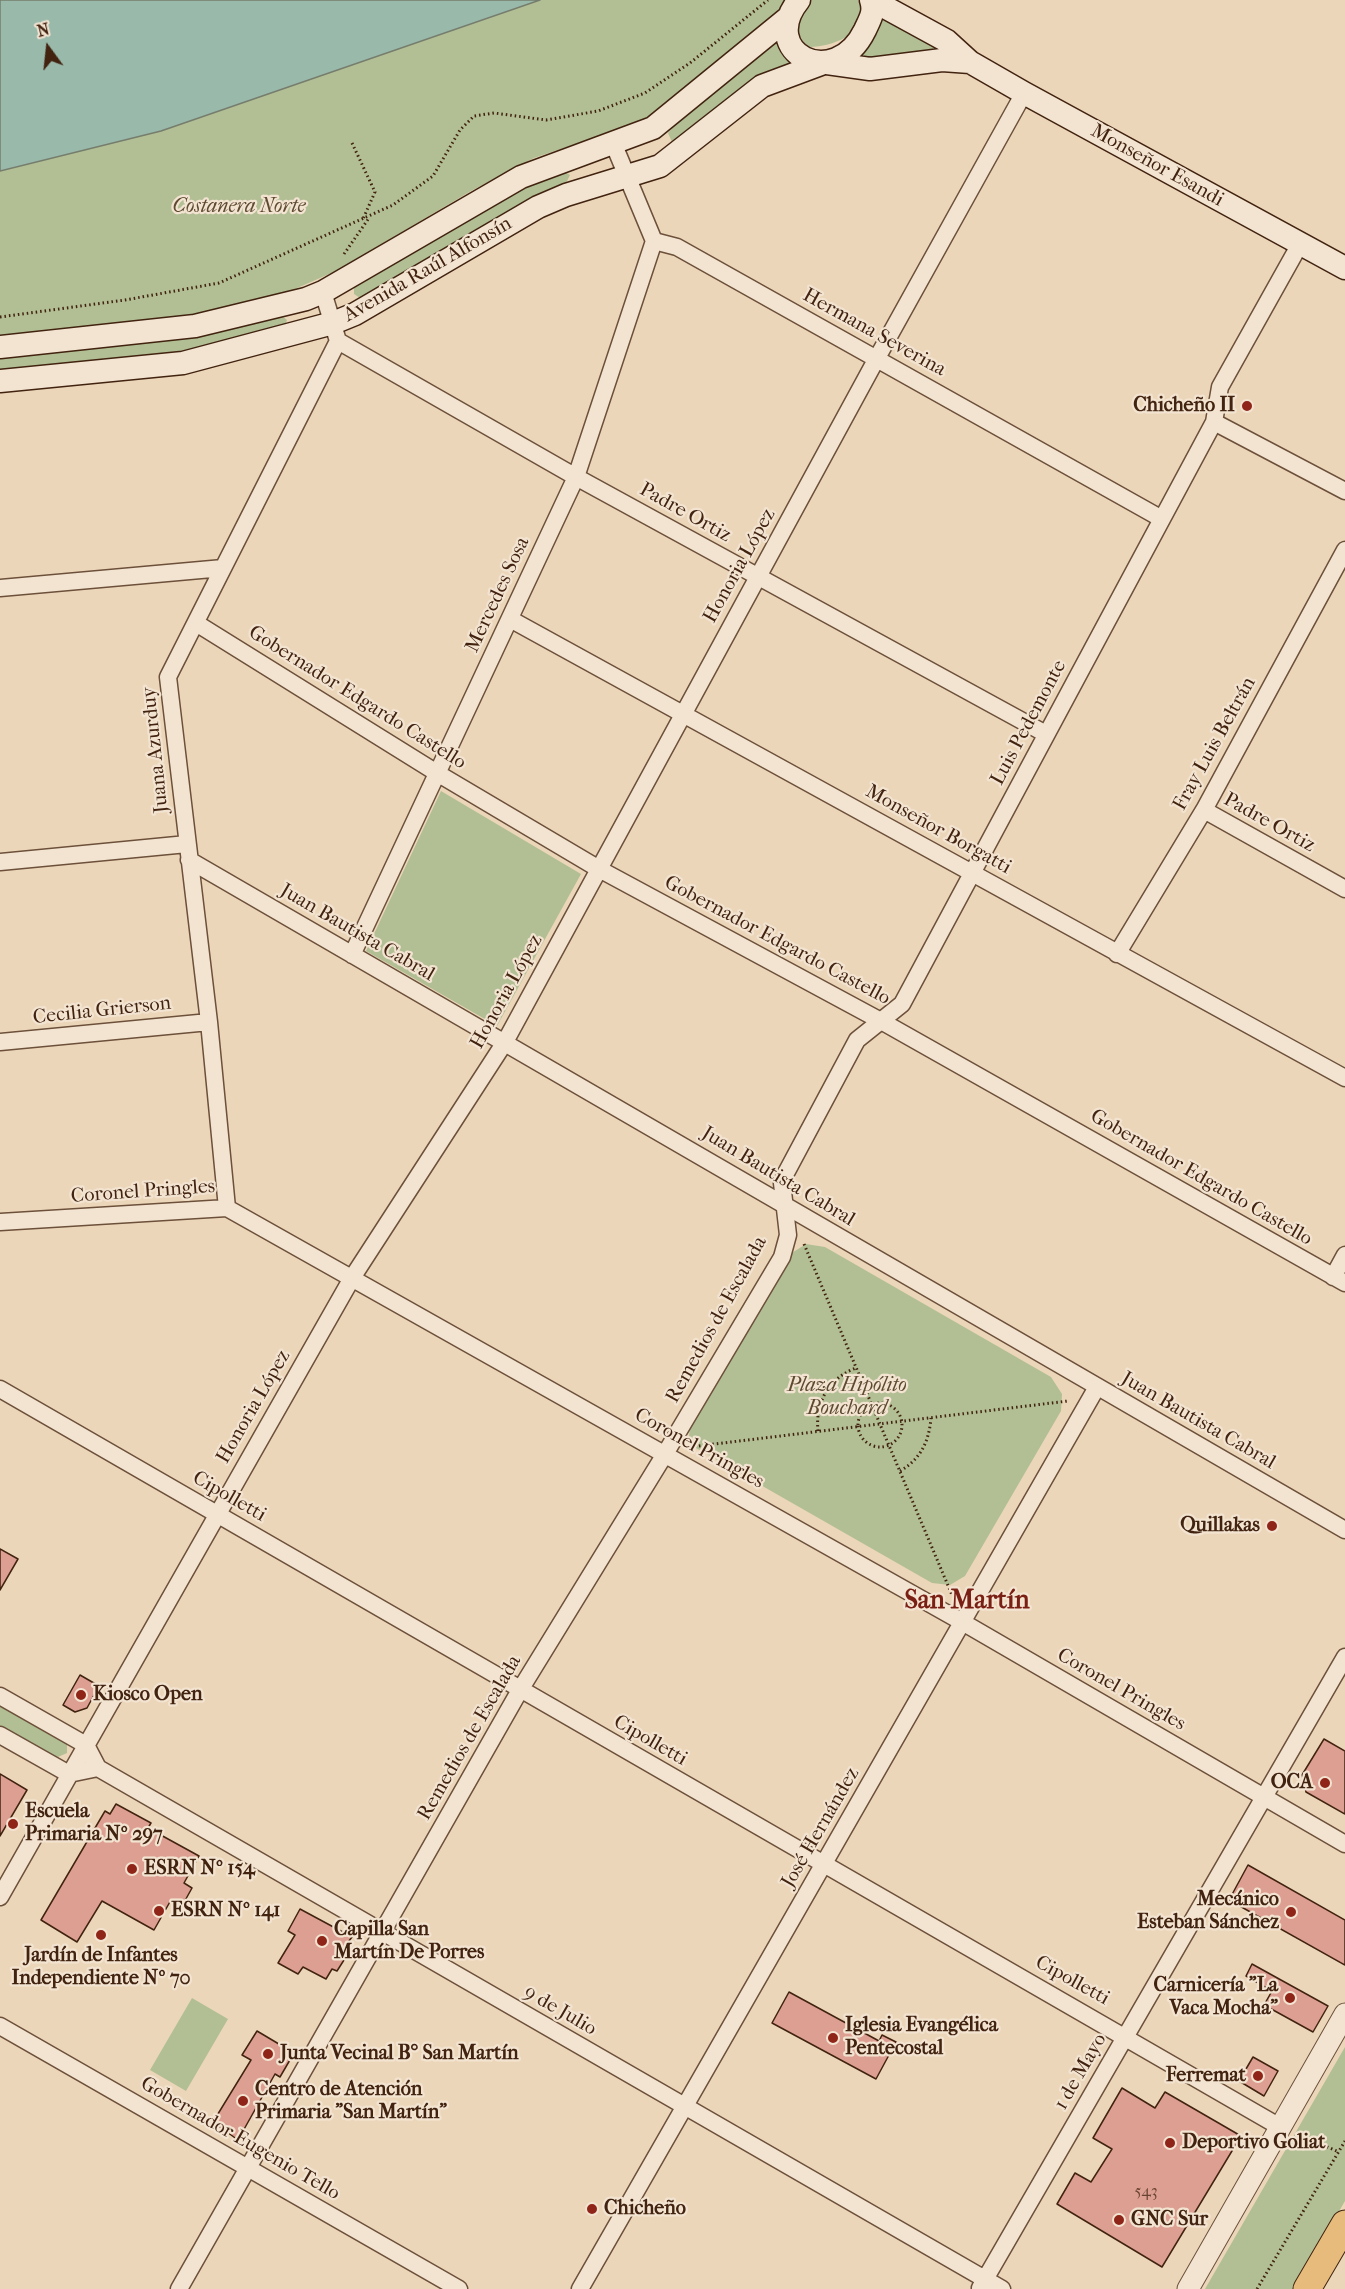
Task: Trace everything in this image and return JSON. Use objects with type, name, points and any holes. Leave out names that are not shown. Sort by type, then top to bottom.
[{"type":"highway","points":[[1307,2289],[1345,2224]]},
{"type":"main road","name":"Monseñor Esandi","points":[[872,0],[946,41],[970,62],[1024,93],[1345,268]]},
{"type":"main road","name":"Avenida Raúl Alfonsín","points":[[0,381],[183,363],[336,332],[355,314],[538,207],[566,195],[660,165],[762,86],[842,57],[863,35],[871,18],[872,0]]},
{"type":"main road","name":"Avenida Raúl Alfonsín","points":[[794,9],[787,35],[792,48],[799,56],[824,63]]},
{"type":"main road","name":"Avenida Raúl Alfonsín","points":[[0,347],[195,326],[306,299],[323,292],[521,177],[545,166],[614,144],[653,128],[794,9]]},
{"type":"main road","name":"Monseñor Esandi","points":[[824,63],[870,69],[942,60],[970,62]]},
{"type":"street","name":"Honoria López","points":[[0,1897],[352,1278],[505,1042],[877,358],[1024,93]]},
{"type":"street","points":[[614,144],[654,241]]},
{"type":"street","name":"Hermana Severina","points":[[654,241],[677,247],[1162,519]]},
{"type":"street","name":"Mercedes Sosa","points":[[352,955],[576,477],[654,241]]},
{"type":"street","name":"Luis Pedemonte","points":[[787,1207],[782,1184],[786,1173],[857,1040],[902,1004],[1214,422],[1220,387],[1300,244]]},
{"type":"street","points":[[323,292],[336,332]]},
{"type":"street","name":"Padre Ortiz","points":[[336,332],[576,477],[1046,734]]},
{"type":"street","name":"Juana Azurduy","points":[[227,1208],[209,1022],[168,677],[336,332]]},
{"type":"street","points":[[1214,422],[1345,491]]},
{"type":"street","name":"Fray Luis Beltrán","points":[[1117,954],[1204,810],[1345,550]]},
{"type":"street","points":[[0,588],[223,568]]},
{"type":"street","name":"Monseñor Borgatti","points":[[510,619],[682,715],[974,872],[1117,954],[1345,1078]]},
{"type":"street","name":"Gobernador Edgardo Castello","points":[[196,623],[437,773],[599,868],[881,1021],[1339,1280]]},
{"type":"street","name":"Padre Ortiz","points":[[1204,810],[1345,890]]},
{"type":"street","points":[[0,862],[188,852]]},
{"type":"street","name":"Juan Bautista Cabral","points":[[188,852],[352,955],[787,1207],[1094,1393],[1345,1530]]},
{"type":"street","name":"Cecilia Grierson","points":[[0,1042],[209,1022]]},
{"type":"street","name":"Remedios de Escalada","points":[[179,2289],[520,1690],[782,1257],[788,1235],[787,1207]]},
{"type":"street","name":"Coronel Pringles","points":[[0,1222],[227,1208],[666,1452],[1345,1844]]},
{"type":"street","points":[[1339,1280],[1345,1256]]},
{"type":"street","name":"Cipolletti","points":[[0,1389],[824,1866],[1126,2036],[1280,2127]]},
{"type":"street","name":"José Hernández","points":[[580,2289],[1094,1393]]},
{"type":"street","name":"1 de Mayo","points":[[982,2284],[1345,1657]]},
{"type":"street","points":[[0,1695],[86,1745],[98,1768],[69,1774],[0,1735]]},
{"type":"street","name":"9 de Julio","points":[[98,1768],[685,2107],[982,2284],[1002,2289]]},
{"type":"street","points":[[1188,2289],[1345,2014]]},
{"type":"street","name":"Gobernador Eugenio Tello","points":[[0,2026],[459,2289]]},
{"type":"path","points":[[0,317],[125,300],[219,283],[393,206],[433,176],[460,130],[474,116],[494,113],[546,120],[598,111],[645,93],[690,63],[768,0]]},
{"type":"path","points":[[352,143],[375,192],[363,219]]},
{"type":"path","points":[[346,279],[337,264],[370,216]]},
{"type":"path","points":[[787,1207],[963,1623]]},
{"type":"path","points":[[818,1431],[817,1419],[821,1400],[831,1384],[846,1372],[856,1368]]},
{"type":"path","points":[[666,1452],[931,1418],[1094,1393]]},
{"type":"path","points":[[885,1403],[892,1406],[902,1421],[902,1433],[889,1445],[872,1445],[861,1436],[858,1426],[860,1416],[872,1404],[885,1403]]},
{"type":"path","points":[[900,1472],[911,1465],[923,1451],[930,1434],[931,1418]]},
{"type":"path","points":[[1280,2127],[1339,2152]]},
{"type":"path","points":[[1257,2289],[1345,2141]]},
{"type":"green space","name":"Costanera Norte","points":[[540,0],[789,0],[776,15],[664,106],[638,123],[534,158],[471,191],[336,271],[272,299],[194,318],[0,337],[0,171],[161,131]]},
{"type":"green space","points":[[812,0],[858,0],[861,11],[856,28],[840,40],[809,47],[800,36],[799,24]]},
{"type":"green space","points":[[882,16],[939,48],[938,50],[855,61]]},
{"type":"green space","points":[[779,40],[796,61],[672,142],[668,133],[675,125]]},
{"type":"green space","points":[[565,172],[570,175],[565,185],[370,295],[360,298],[354,294],[354,287],[359,282],[537,180]]},
{"type":"green space","points":[[282,316],[287,320],[285,325],[172,355],[0,374],[0,358],[208,333]]},
{"type":"green space","points":[[441,791],[581,874],[497,1026],[366,951]]},
{"type":"green space","name":"Plaza Hipólito Bouchard","points":[[806,1244],[825,1247],[1051,1377],[1062,1394],[1061,1411],[965,1576],[950,1585],[932,1583],[696,1448],[689,1437],[690,1425],[787,1256]]},
{"type":"green space","points":[[0,1702],[62,1738],[67,1744],[67,1753],[58,1757],[49,1756],[0,1728]]},
{"type":"green space","points":[[192,1998],[228,2019],[186,2091],[150,2070]]},
{"type":"green space","points":[[1345,2047],[1345,2201],[1294,2289],[1205,2289]]},
{"type":"shaded area","points":[[0,0],[540,0],[161,131],[0,171]]},
{"type":"building","points":[[0,1549],[18,1559],[0,1590]]},
{"type":"building","name":"Kiosco Open","points":[[80,1675],[99,1686],[87,1708],[75,1712],[63,1705]]},
{"type":"building","name":"OCA","points":[[1324,1739],[1345,1751],[1345,1814],[1306,1792],[1302,1775]]},
{"type":"building","name":"Escuela Primaria Nº 297","points":[[0,1774],[27,1790],[0,1836]]},
{"type":"building","name":"ESRN Nº 141","points":[[116,1804],[151,1823],[148,1828],[199,1856],[184,1883],[192,1888],[182,1906],[171,1900],[154,1930],[102,1901],[77,1942],[41,1920],[105,1811],[110,1814]]},
{"type":"building","name":"Mecánico Esteban Sánchez","points":[[1248,1865],[1345,1920],[1345,1965],[1229,1900]]},
{"type":"building","name":"Capilla San Martín De Porres","points":[[300,1909],[352,1937],[346,1945],[351,1949],[337,1971],[332,1969],[326,1979],[303,1967],[298,1974],[278,1963],[295,1935],[288,1931]]},
{"type":"building","name":"Carnicería \"La Vaca Mocha\"","points":[[1252,1964],[1328,2006],[1313,2032],[1264,2005],[1272,1991],[1246,1976]]},
{"type":"building","name":"Iglesia Evangélica Pentecostal","points":[[789,1992],[879,2041],[882,2035],[896,2042],[876,2079],[772,2023]]},
{"type":"building","points":[[257,2031],[294,2053],[280,2077],[275,2074],[238,2140],[213,2122],[251,2060],[242,2055]]},
{"type":"building","name":"Ferremat","points":[[1253,2057],[1278,2071],[1264,2096],[1239,2081]]},
{"type":"building","points":[[1122,2088],[1155,2108],[1165,2092],[1241,2136],[1162,2267],[1057,2204],[1075,2173],[1091,2182],[1112,2149],[1093,2138]]},
{"type":"place","name":"Chicheño II","points":[[1247,406]]},
{"type":"place","name":"Quillakas","points":[[1272,1526]]},
{"type":"place","name":"Kiosco Open","points":[[81,1695]]},
{"type":"place","name":"OCA","points":[[1325,1783]]},
{"type":"place","name":"Escuela Primaria Nº 297","points":[[13,1824]]},
{"type":"place","name":"ESRN Nº 154","points":[[132,1869]]},
{"type":"place","name":"ESRN Nº 141","points":[[159,1911]]},
{"type":"place","name":"Mecánico Esteban Sánchez","points":[[1291,1912]]},
{"type":"place","name":"Jardín de Infantes Independiente Nº 70","points":[[101,1935]]},
{"type":"place","name":"Capilla San Martín De Porres","points":[[322,1941]]},
{"type":"place","name":"Carnicería \"La Vaca Mocha\"","points":[[1290,1998]]},
{"type":"place","name":"Iglesia Evangélica Pentecostal","points":[[833,2038]]},
{"type":"place","name":"Junta Vecinal B° San Martín","points":[[268,2054]]},
{"type":"place","name":"Ferremat","points":[[1258,2076]]},
{"type":"place","name":"Centro de Atención Primaria \"San Martín\"","points":[[243,2101]]},
{"type":"place","name":"Deportivo Goliat","points":[[1170,2143]]},
{"type":"place","name":"Chicheño","points":[[592,2209]]},
{"type":"place","name":"GNC Sur","points":[[1119,2220]]},
{"type":"district","name":"San Martín","points":[[967,1602]]}]
